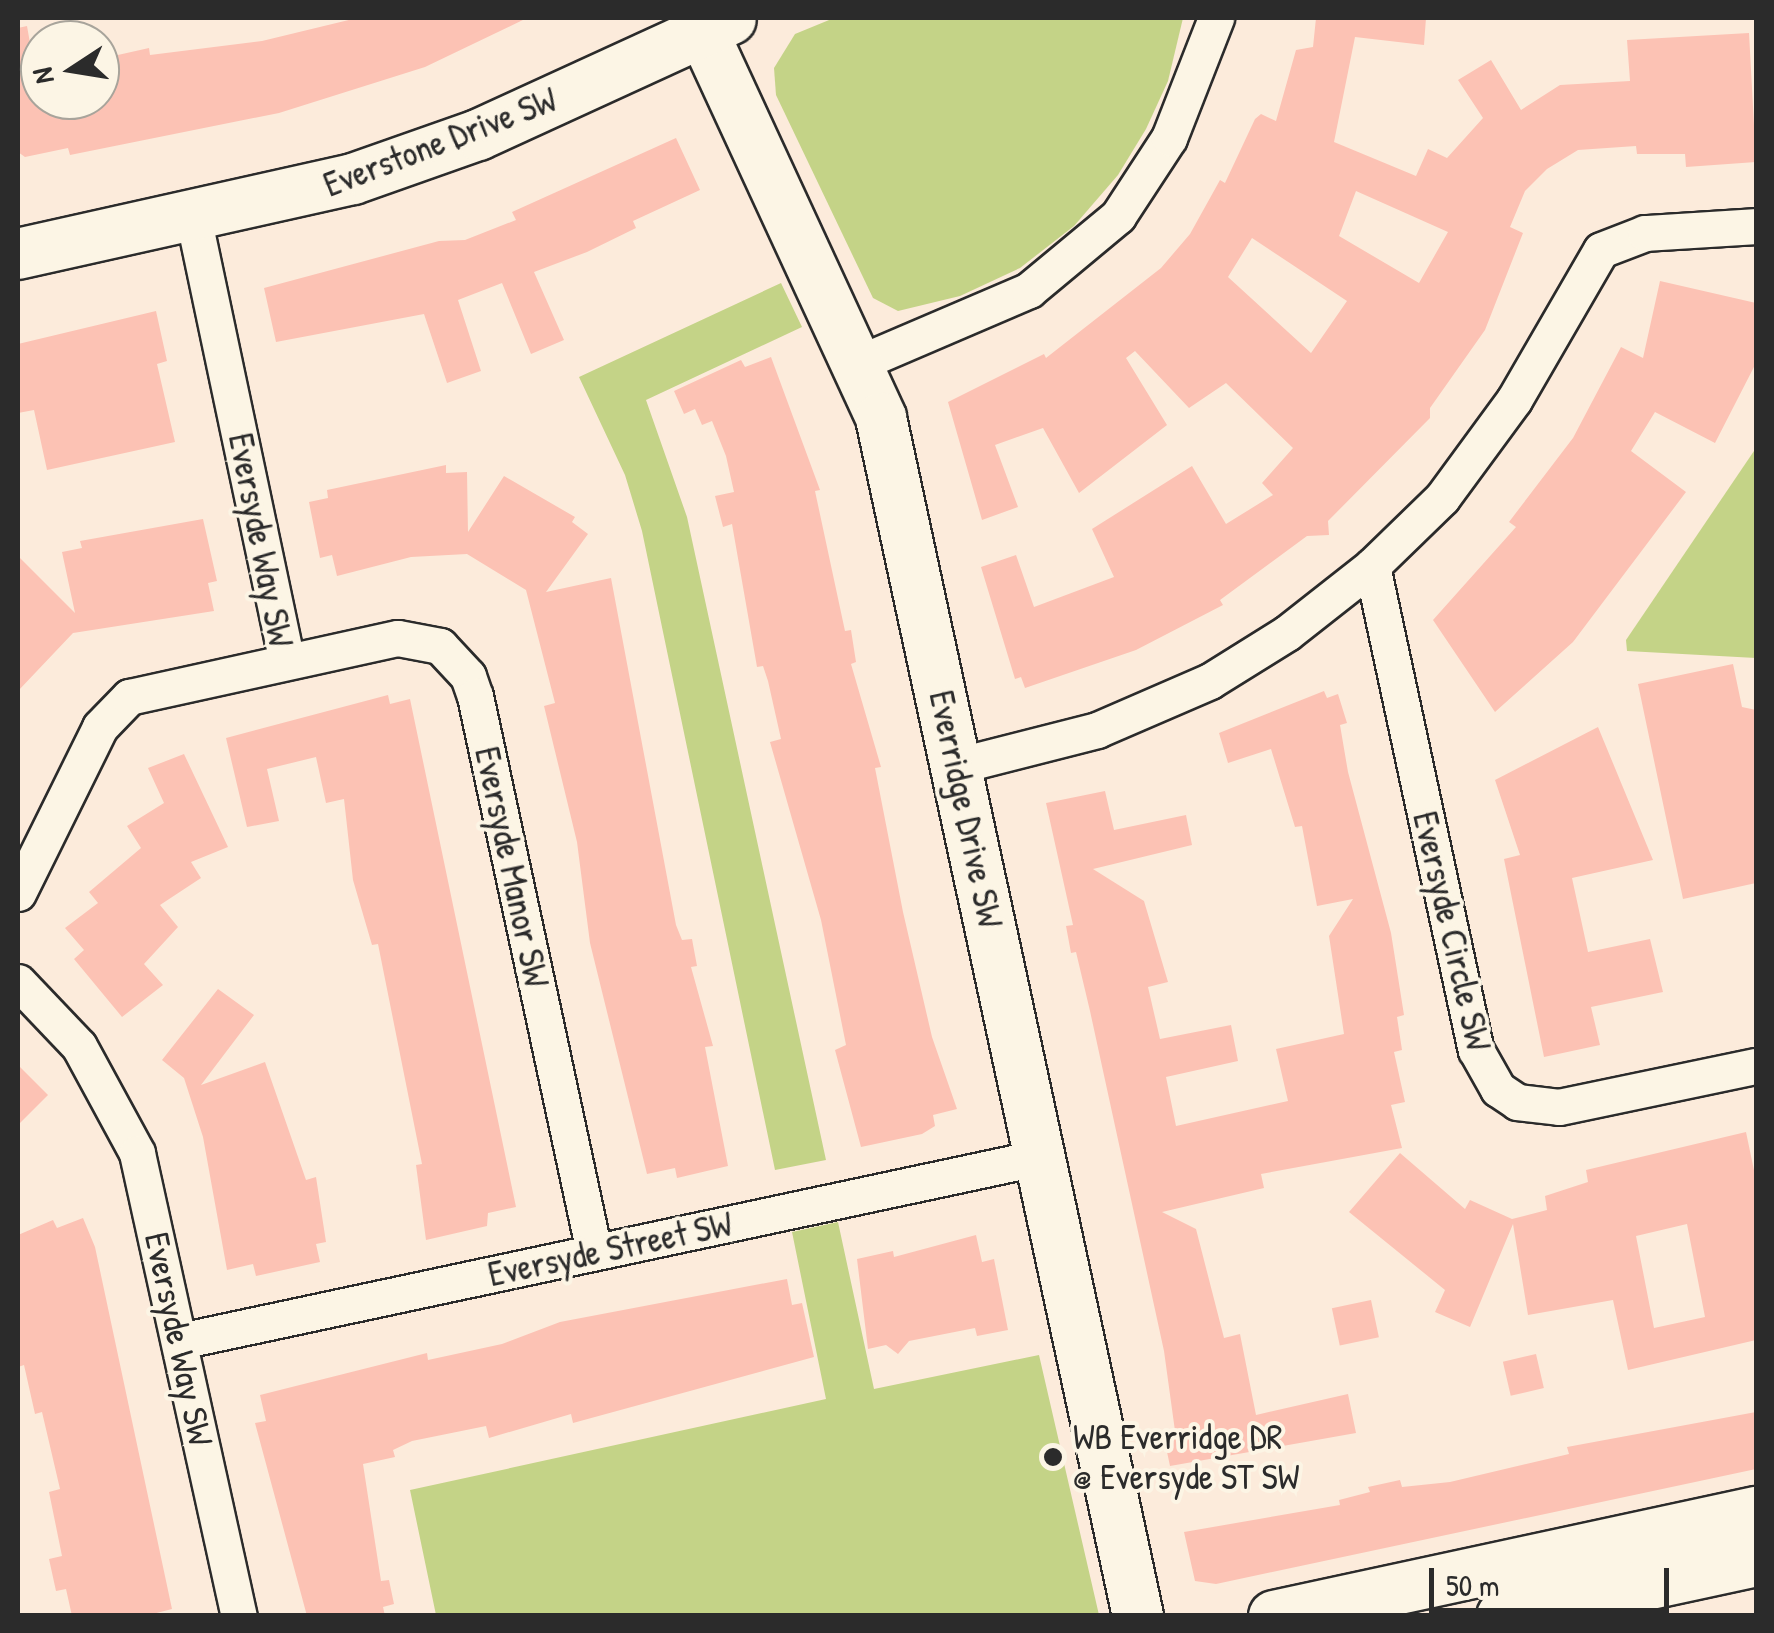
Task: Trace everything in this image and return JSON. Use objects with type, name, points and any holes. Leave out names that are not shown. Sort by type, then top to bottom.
[{"type":"street","points":[[859,363],[1028,290],[1118,216],[1169,138],[1216,18]]},
{"type":"street","name":"Everridge Drive SW","points":[[718,24],[859,363],[890,452],[1138,1616]]},
{"type":"street","name":"Everstone Drive SW","points":[[18,254],[306,193],[451,146],[718,24]]},
{"type":"street","name":"Eversyde Way SW","points":[[18,893],[100,727],[120,704],[148,690],[288,661],[193,216]]},
{"type":"street","points":[[956,766],[1097,730],[1210,680],[1287,633],[1372,566],[1480,449],[1602,250],[1645,233],[1756,226]]},
{"type":"street","name":"Eversyde Circle SW","points":[[1372,566],[1476,1050],[1498,1089],[1517,1102],[1559,1107],[1756,1066]]},
{"type":"street","name":"Eversyde Manor SW","points":[[288,661],[398,638],[440,646],[468,676],[594,1252]]},
{"type":"street","name":"Eversyde Way SW","points":[[18,982],[80,1046],[124,1120],[143,1176],[239,1616]]},
{"type":"street","name":"Eversyde Street SW","points":[[180,1341],[1040,1157]]},
{"type":"street","points":[[1274,1616],[1756,1512]]},
{"type":"street","points":[[1502,1616],[1756,1561]]},
{"type":"green space","points":[[834,18],[1183,18],[1168,81],[1146,129],[1118,175],[1074,226],[1020,268],[960,296],[898,311],[873,298],[776,95],[774,68],[795,34]]},
{"type":"green space","points":[[781,283],[802,327],[646,400],[687,517],[826,1160],[775,1170],[642,531],[625,475],[579,377]]},
{"type":"green space","points":[[1756,448],[1756,658],[1627,651],[1626,640]]},
{"type":"green space","points":[[838,1222],[874,1389],[1039,1355],[1099,1615],[436,1615],[410,1490],[826,1399],[792,1232]]},
{"type":"building","points":[[357,18],[527,18],[425,67],[279,113],[70,155],[68,148],[25,157],[18,152],[18,28],[20,120],[120,120],[120,55],[149,48],[150,55],[262,41]]},
{"type":"building","points":[[1316,18],[1426,18],[1424,45],[1355,37],[1334,142],[1416,176],[1428,149],[1447,158],[1483,118],[1458,80],[1491,60],[1521,110],[1560,85],[1630,81],[1627,40],[1749,33],[1756,162],[1686,167],[1685,154],[1637,154],[1636,146],[1578,150],[1547,169],[1525,191],[1510,227],[1523,233],[1485,330],[1430,408],[1430,418],[1328,521],[1329,535],[1307,536],[1220,600],[1223,605],[1136,650],[1025,688],[1021,677],[1015,679],[981,567],[1016,555],[1034,607],[1114,577],[1092,529],[1192,466],[1226,524],[1273,495],[1262,483],[1293,448],[1226,383],[1189,408],[1135,351],[1126,358],[1167,425],[1079,493],[1043,428],[995,445],[1018,507],[982,520],[948,402],[1044,354],[1046,358],[1161,268],[1190,234],[1220,180],[1225,183],[1255,119],[1261,114],[1276,121],[1296,50],[1313,47]],"holes":[[[1356,191],[1448,232],[1419,283],[1339,236]],[[1252,238],[1347,301],[1311,353],[1228,277]]]},
{"type":"building","points":[[676,138],[700,190],[633,221],[636,228],[534,272],[564,340],[531,354],[502,283],[458,300],[481,371],[447,383],[424,314],[276,342],[264,288],[439,241],[465,240],[516,220],[512,212]]},
{"type":"building","points":[[1660,281],[1756,303],[1756,363],[1715,443],[1655,412],[1631,451],[1686,492],[1573,642],[1495,712],[1433,620],[1516,527],[1509,522],[1573,438],[1621,347],[1643,358]]},
{"type":"building","points":[[156,311],[167,361],[157,364],[175,442],[47,470],[34,410],[18,413],[18,344]]},
{"type":"building","points":[[771,357],[820,490],[815,491],[845,631],[851,630],[856,662],[851,664],[881,767],[875,768],[903,912],[932,1037],[957,1109],[933,1115],[935,1126],[922,1134],[861,1147],[835,1050],[846,1045],[821,920],[770,742],[781,739],[768,681],[763,666],[757,667],[732,524],[723,527],[715,496],[734,492],[726,456],[712,421],[702,425],[695,409],[684,414],[674,391],[741,360],[745,367]]},
{"type":"building","points":[[446,465],[446,473],[467,472],[468,532],[504,476],[575,517],[572,522],[588,534],[546,592],[611,578],[676,925],[682,940],[692,939],[697,966],[691,967],[713,1046],[705,1047],[728,1166],[677,1178],[675,1168],[647,1174],[590,943],[577,842],[544,706],[555,703],[526,590],[467,554],[411,557],[337,576],[332,555],[320,558],[309,502],[328,498],[327,490]]},
{"type":"building","points":[[203,519],[217,581],[208,583],[214,611],[73,633],[18,691],[18,556],[75,613],[62,552],[82,548],[80,541]]},
{"type":"building","points":[[1733,664],[1742,707],[1756,710],[1756,883],[1683,899],[1638,684]]},
{"type":"building","points":[[1324,691],[1327,698],[1338,694],[1347,723],[1340,725],[1348,772],[1391,933],[1404,1015],[1397,1017],[1402,1050],[1394,1052],[1405,1102],[1391,1105],[1402,1148],[1261,1174],[1264,1188],[1162,1212],[1196,1229],[1224,1338],[1240,1334],[1256,1415],[1348,1394],[1356,1433],[1170,1466],[1163,1433],[1175,1431],[1164,1351],[1090,1011],[1076,952],[1071,953],[1066,926],[1073,925],[1046,803],[1105,791],[1114,830],[1186,815],[1192,845],[1093,869],[1144,901],[1168,982],[1148,987],[1160,1039],[1231,1025],[1238,1061],[1166,1077],[1176,1126],[1288,1101],[1276,1049],[1344,1034],[1329,936],[1353,899],[1317,906],[1302,826],[1295,827],[1271,749],[1228,763],[1219,733]]},
{"type":"building","points":[[388,695],[390,704],[410,699],[516,1207],[488,1213],[487,1226],[426,1240],[416,1165],[422,1164],[378,944],[372,945],[353,880],[344,799],[326,803],[316,757],[267,769],[279,821],[247,827],[226,738]]},
{"type":"building","points":[[1598,727],[1653,860],[1572,878],[1588,952],[1650,939],[1663,992],[1591,1007],[1600,1045],[1544,1057],[1504,859],[1520,855],[1495,780]]},
{"type":"building","points":[[184,754],[228,847],[191,862],[201,878],[160,905],[178,927],[144,964],[163,985],[122,1017],[74,959],[84,950],[65,928],[98,903],[89,892],[141,848],[127,826],[164,803],[148,768]]},
{"type":"building","points":[[218,989],[254,1015],[201,1085],[265,1062],[306,1180],[316,1177],[326,1242],[316,1244],[320,1262],[256,1276],[253,1264],[227,1270],[203,1137],[184,1078],[162,1060]]},
{"type":"building","points":[[18,1065],[48,1095],[18,1125]]},
{"type":"building","points":[[1746,1132],[1756,1180],[1756,1340],[1628,1370],[1613,1300],[1528,1315],[1513,1224],[1470,1327],[1435,1312],[1445,1290],[1349,1212],[1400,1153],[1465,1209],[1470,1200],[1512,1219],[1547,1210],[1545,1196],[1588,1182],[1586,1170]],"holes":[[[1687,1224],[1705,1317],[1654,1328],[1636,1236]]]},
{"type":"building","points":[[83,1218],[95,1247],[172,1609],[145,1616],[72,1616],[66,1589],[56,1591],[49,1559],[62,1556],[49,1492],[60,1489],[42,1412],[35,1414],[24,1365],[18,1367],[18,1235],[53,1220],[57,1228]]},
{"type":"building","points":[[976,1235],[982,1262],[994,1259],[1008,1330],[977,1336],[975,1328],[909,1341],[898,1354],[886,1345],[868,1349],[857,1259],[893,1251],[894,1257]]},
{"type":"building","points":[[787,1279],[792,1305],[802,1303],[814,1357],[573,1423],[571,1414],[489,1438],[486,1426],[412,1441],[393,1450],[395,1457],[363,1464],[381,1581],[389,1580],[394,1604],[383,1607],[385,1616],[307,1616],[255,1423],[266,1421],[260,1395],[427,1353],[428,1360],[502,1344],[560,1322]]},
{"type":"building","points":[[1371,1300],[1379,1337],[1340,1345],[1332,1308]]},
{"type":"building","points":[[1536,1354],[1544,1388],[1511,1396],[1503,1362]]},
{"type":"building","points":[[1756,1412],[1756,1469],[1216,1584],[1195,1581],[1184,1532],[1340,1505],[1339,1500],[1370,1492],[1368,1487],[1400,1480],[1402,1487],[1450,1482],[1569,1454],[1567,1447]]},
{"type":"place","name":"WB Everridge DR @ Eversyde ST SW","points":[[1053,1457]]}]
